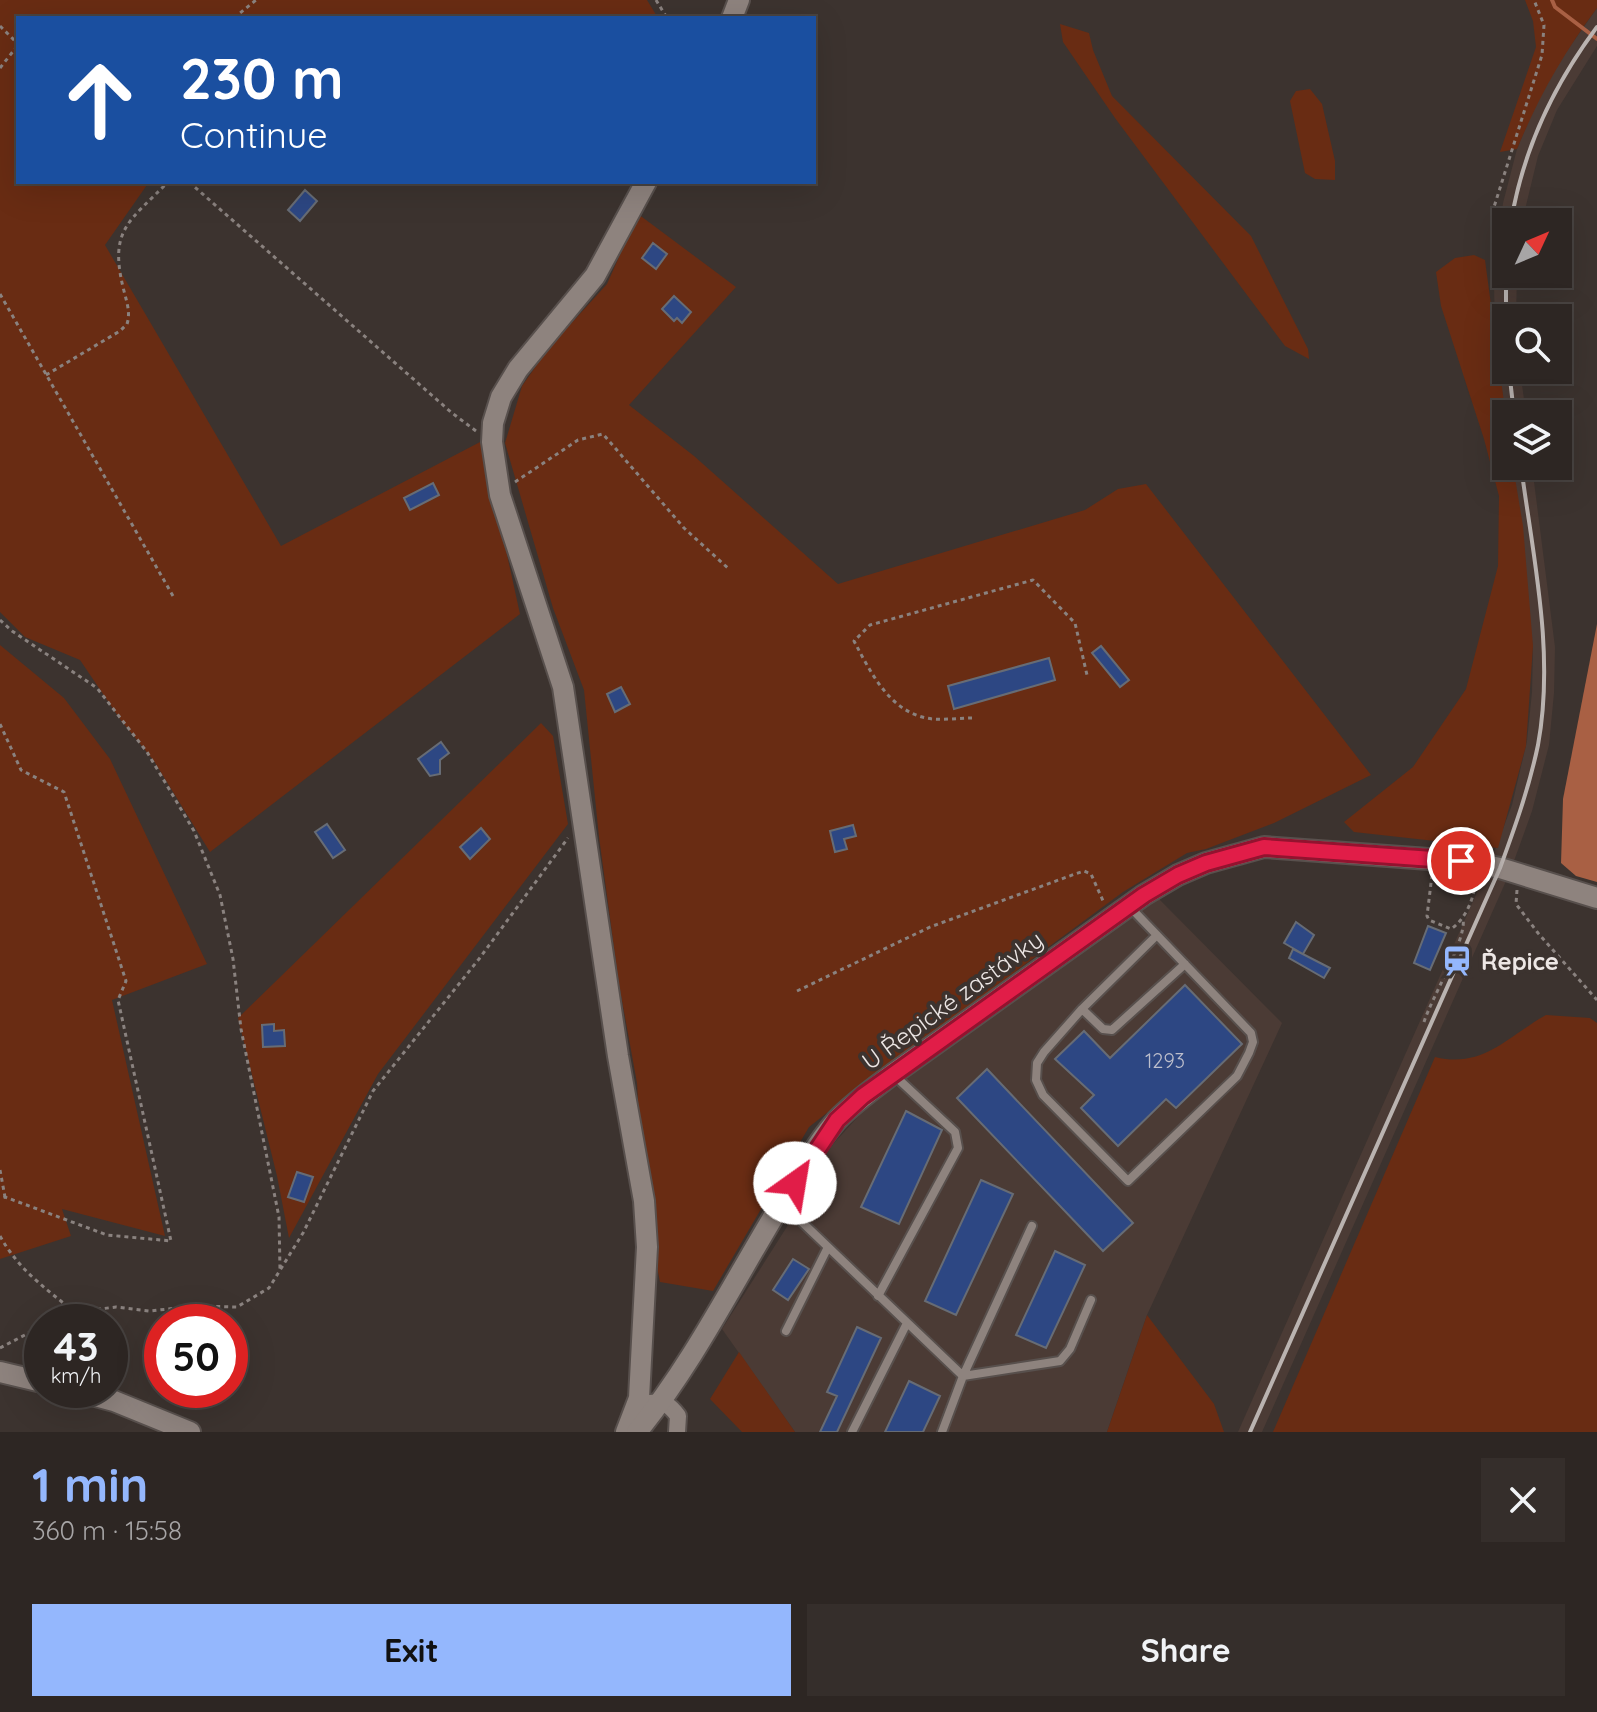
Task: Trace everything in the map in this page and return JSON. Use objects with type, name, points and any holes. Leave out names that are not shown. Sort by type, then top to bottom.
[{"type":"main road","points":[[626,1432],[639,1398],[647,1247],[644,1201],[581,821],[563,687],[500,495],[492,442],[493,423],[501,397],[518,369],[595,276],[645,184]]},
{"type":"main road","name":"U Řepické zastávky","points":[[637,1432],[662,1402],[782,1203],[837,1120],[863,1096],[1128,905],[1178,875],[1206,863],[1264,847],[1470,862],[1597,898]]},
{"type":"main road","points":[[0,1372],[24,1378]]},
{"type":"main road","points":[[128,1407],[190,1432]]},
{"type":"street","points":[[639,1398],[671,1407],[678,1416],[677,1432]]},
{"type":"lane","points":[[1128,905],[1157,935],[1185,964],[1251,1033],[1253,1042],[1237,1076],[1128,1181],[1043,1095],[1036,1080],[1037,1063],[1082,1009],[1157,935]]},
{"type":"lane","points":[[1082,1009],[1103,1029],[1112,1030],[1185,964]]},
{"type":"lane","points":[[878,1296],[958,1148],[955,1132],[893,1074]]},
{"type":"lane","points":[[782,1203],[906,1325],[963,1376]]},
{"type":"lane","points":[[942,1432],[963,1376],[1032,1226]]},
{"type":"lane","points":[[786,1331],[828,1247]]},
{"type":"lane","points":[[963,1376],[1060,1361],[1070,1349],[1091,1300]]},
{"type":"lane","points":[[852,1432],[906,1325]]},
{"type":"path","points":[[236,16],[256,0]]},
{"type":"path","points":[[1495,208],[1542,55],[1544,25],[1534,0]]},
{"type":"path","points":[[0,26],[16,42]]},
{"type":"path","points":[[0,68],[16,47]]},
{"type":"path","points":[[46,375],[127,324],[128,311],[117,246],[121,233],[131,220],[166,184]]},
{"type":"path","points":[[191,184],[452,413],[492,442]]},
{"type":"path","points":[[0,294],[173,596]]},
{"type":"path","points":[[500,495],[530,470],[578,440],[603,434],[684,528],[730,570]]},
{"type":"path","points":[[972,718],[929,719],[894,703],[871,674],[854,641],[870,625],[1033,580],[1075,623],[1087,675]]},
{"type":"path","points":[[0,620],[97,688],[147,752],[194,831],[220,895],[230,946],[241,1029],[279,1217],[280,1270]]},
{"type":"path","points":[[0,724],[21,770],[64,792],[126,981],[118,1000],[171,1241],[107,1235],[5,1197],[0,1199]]},
{"type":"path","points":[[128,1308],[149,1311],[197,1306],[237,1307],[269,1288],[303,1233],[373,1091],[479,959],[581,821]]},
{"type":"path","points":[[1434,859],[1429,920],[1451,929],[1463,919]]},
{"type":"path","points":[[1424,1022],[1457,947],[1463,919],[1476,886],[1470,862]]},
{"type":"path","points":[[797,991],[930,927],[1084,871],[1091,874],[1110,918]]},
{"type":"path","points":[[1521,875],[1516,904],[1597,1000]]},
{"type":"path","points":[[0,1170],[5,1197]]},
{"type":"path","points":[[0,1236],[10,1253],[36,1281],[65,1304]]},
{"type":"path","points":[[0,1348],[24,1335]]},
{"type":"shaded area","points":[[0,0],[647,0],[657,16],[16,16],[16,184],[148,184],[105,245],[281,546],[482,441],[520,614],[210,852],[154,761],[120,719],[80,660],[25,637],[0,612]]},
{"type":"shaded area","points":[[1525,0],[1597,0],[1597,8],[1552,76],[1517,149],[1500,152],[1536,47],[1533,21]]},
{"type":"shaded area","points":[[1597,8],[1597,46],[1557,110],[1538,156],[1525,208],[1502,208],[1517,149],[1537,100]]},
{"type":"shaded area","points":[[1060,24],[1089,33],[1112,96],[1251,236],[1308,349],[1309,359],[1285,346],[1115,118],[1063,42]]},
{"type":"shaded area","points":[[1310,89],[1322,104],[1335,161],[1335,180],[1315,179],[1305,173],[1290,101],[1296,91]]},
{"type":"shaded area","points":[[638,214],[736,287],[629,405],[694,456],[838,584],[1085,510],[1118,489],[1146,484],[1371,775],[1274,823],[1206,849],[1187,853],[1123,892],[866,1082],[809,1127],[713,1291],[660,1282],[644,1201],[637,1083],[619,984],[599,837],[584,690],[553,608],[505,443],[522,386],[548,349],[607,284]]},
{"type":"shaded area","points":[[1474,255],[1485,260],[1492,312],[1492,384],[1502,384],[1504,400],[1492,400],[1492,469],[1441,306],[1436,272],[1455,258]]},
{"type":"shaded area","points":[[1494,288],[1517,288],[1516,304],[1494,304]]},
{"type":"shaded area","points":[[1501,384],[1522,384],[1524,400],[1502,400]]},
{"type":"shaded area","points":[[1495,480],[1515,480],[1523,526],[1533,646],[1526,746],[1498,848],[1354,832],[1344,822],[1413,767],[1466,689],[1498,566],[1499,496]]},
{"type":"shaded area","points":[[1512,480],[1534,480],[1555,647],[1549,745],[1532,811],[1510,872],[1262,1432],[1238,1432],[1490,863],[1512,805],[1527,741],[1533,648]]},
{"type":"shaded area","points":[[1597,624],[1597,882],[1576,876],[1561,863],[1563,799]]},
{"type":"shaded area","points":[[0,645],[64,698],[110,759],[207,964],[112,1000],[165,1236],[62,1209],[71,1236],[0,1259]]},
{"type":"shaded area","points":[[541,723],[553,736],[568,824],[378,1074],[289,1238],[238,1018]]},
{"type":"shaded area","points":[[1156,896],[1282,1023],[1147,1315],[1107,1432],[795,1432],[722,1329],[797,1211],[826,1152],[864,1110]]},
{"type":"shaded area","points":[[1546,1015],[1590,1018],[1597,1023],[1597,1432],[1273,1432],[1435,1057],[1452,1060],[1482,1055]]},
{"type":"shaded area","points":[[1147,1315],[1214,1404],[1224,1432],[1107,1432]]},
{"type":"shaded area","points":[[739,1352],[795,1432],[742,1432],[710,1399]]},
{"type":"building","points":[[305,190],[317,201],[300,221],[288,210]]},
{"type":"building","points":[[653,243],[667,254],[656,269],[642,258]]},
{"type":"building","points":[[674,296],[691,312],[682,323],[677,318],[674,321],[662,309]]},
{"type":"building","points":[[433,483],[439,495],[410,510],[404,498]]},
{"type":"building","points":[[1101,646],[1129,680],[1120,687],[1092,653]]},
{"type":"building","points":[[1049,658],[1055,680],[954,709],[948,686]]},
{"type":"building","points":[[621,687],[630,704],[615,712],[607,694]]},
{"type":"building","points":[[441,742],[449,753],[440,760],[440,774],[430,776],[418,759]]},
{"type":"building","points":[[327,824],[345,850],[333,858],[315,832]]},
{"type":"building","points":[[853,825],[856,836],[844,839],[847,849],[835,852],[830,831]]},
{"type":"building","points":[[481,828],[490,839],[470,859],[460,847]]},
{"type":"building","points":[[1296,922],[1314,935],[1303,954],[1284,943]]},
{"type":"building","points":[[1428,926],[1446,933],[1430,970],[1414,963]]},
{"type":"building","points":[[1293,949],[1330,968],[1324,978],[1289,958]]},
{"type":"building","points":[[1185,985],[1242,1044],[1176,1108],[1166,1099],[1118,1146],[1081,1108],[1094,1095],[1055,1059],[1084,1031],[1110,1058]]},
{"type":"building","points":[[274,1024],[274,1031],[284,1030],[285,1046],[263,1047],[262,1025]]},
{"type":"building","points":[[987,1069],[1133,1223],[1103,1251],[957,1098]]},
{"type":"building","points":[[906,1111],[942,1130],[899,1224],[861,1207]]},
{"type":"building","points":[[297,1172],[313,1177],[304,1202],[288,1197]]},
{"type":"building","points":[[981,1180],[1013,1194],[956,1315],[925,1301]]},
{"type":"building","points":[[1055,1251],[1085,1265],[1046,1348],[1016,1335]]},
{"type":"building","points":[[793,1259],[809,1269],[788,1300],[773,1290]]},
{"type":"building","points":[[857,1327],[881,1338],[837,1432],[820,1432],[837,1396],[827,1392]]},
{"type":"building","points":[[909,1381],[940,1396],[923,1432],[885,1432]]},
{"type":"waterway","points":[[1552,0],[1555,7],[1597,39]]},
{"type":"railway","points":[[1514,208],[1523,169],[1542,119],[1567,72],[1597,27]]},
{"type":"railway","points":[[1506,288],[1506,304]]},
{"type":"railway","points":[[1511,384],[1512,400]]},
{"type":"railway","points":[[1250,1432],[1500,868],[1530,777],[1543,710],[1544,675],[1540,605],[1523,480]]},
{"type":"place","name":"Řepice","points":[[1457,961]]},
{"type":"route","points":[[795,1183],[837,1120],[863,1096],[1110,918],[1178,875],[1206,863],[1264,847],[1461,861]]}]
